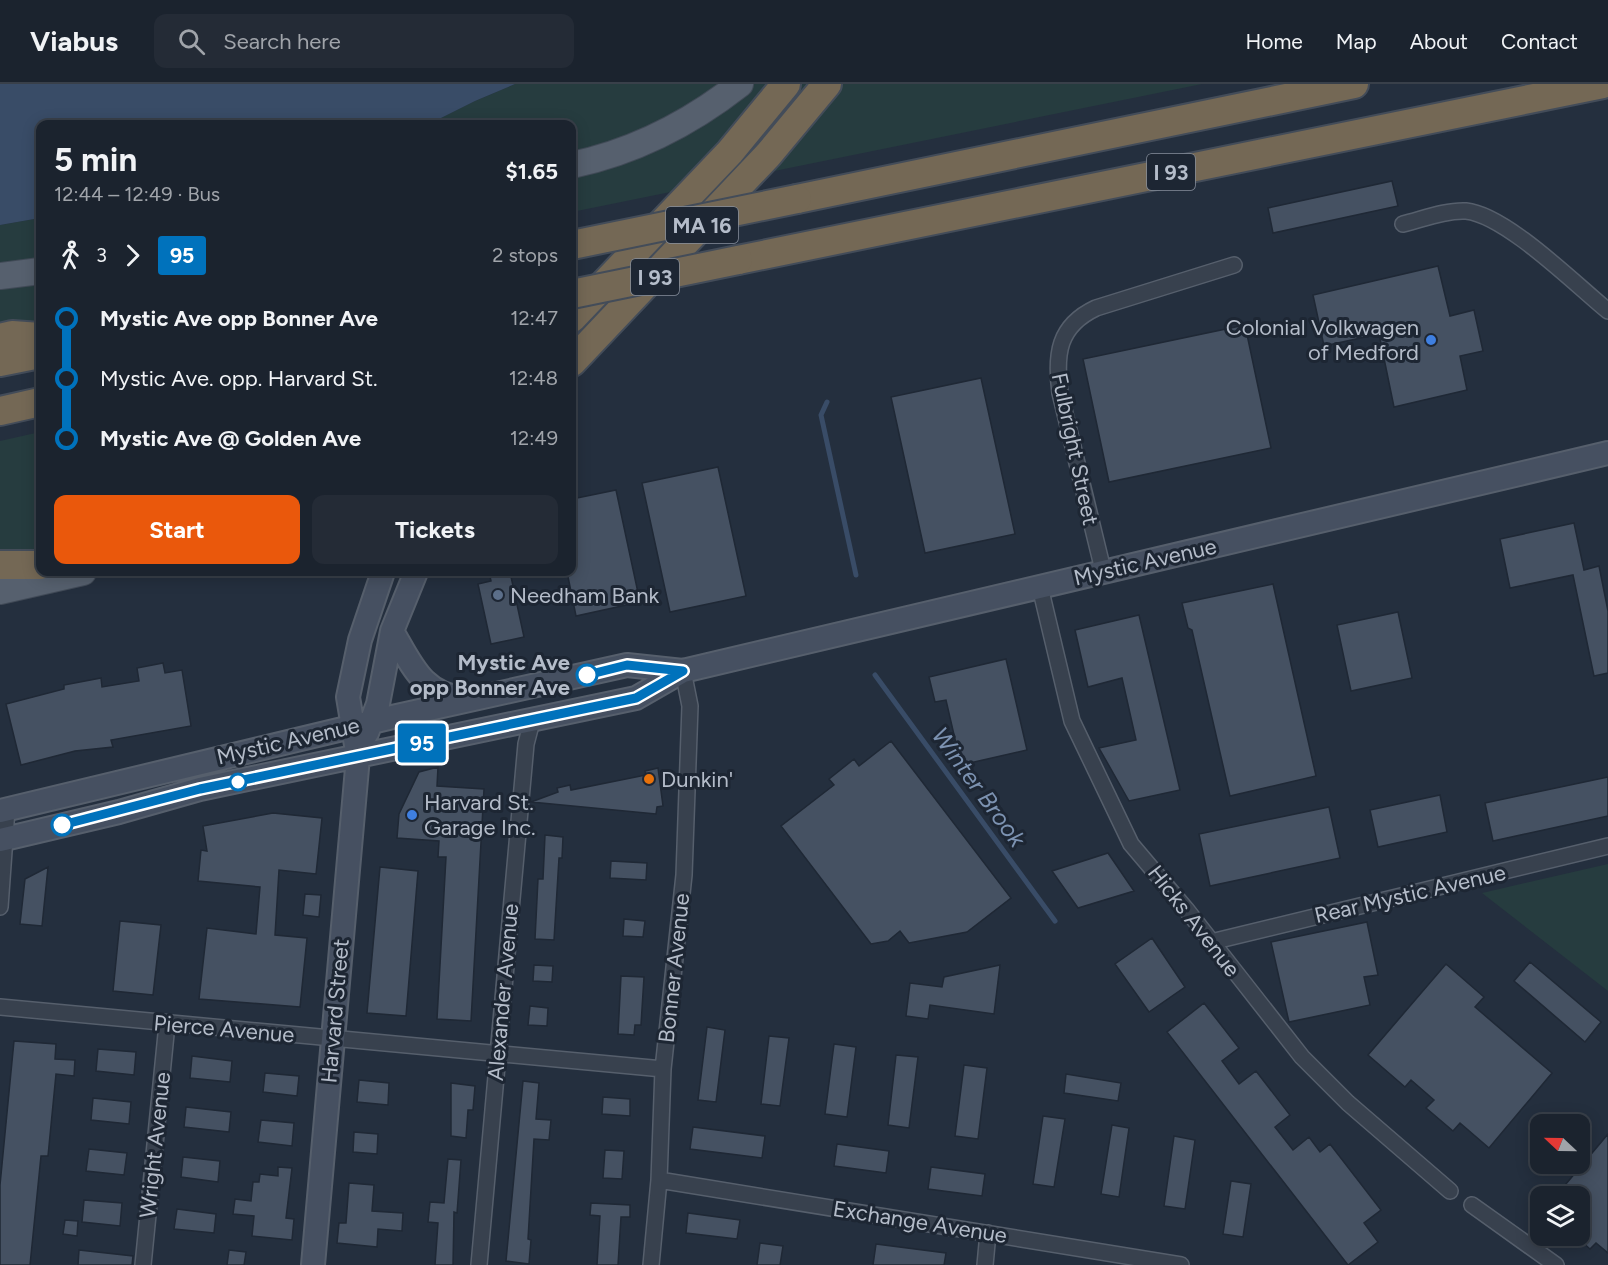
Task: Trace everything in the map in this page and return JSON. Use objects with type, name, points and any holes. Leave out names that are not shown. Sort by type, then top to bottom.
[{"type":"highway","points":[[576,314],[730,152],[786,84]]},
{"type":"highway","name":"MA 16","points":[[576,358],[768,155],[827,84]]},
{"type":"highway","points":[[1170,122],[1267,84]]},
{"type":"highway","name":"I 93","points":[[576,244],[1354,84]]},
{"type":"highway","name":"I 93","points":[[576,293],[1604,84]]},
{"type":"highway","points":[[0,338],[12,335],[36,337]]},
{"type":"highway","points":[[0,362],[36,355]]},
{"type":"highway","points":[[0,411],[36,403]]},
{"type":"highway","points":[[0,565],[36,565]]},
{"type":"main road","points":[[576,164],[620,153],[656,138],[693,117],[740,84]]},
{"type":"main road","points":[[0,276],[36,272]]},
{"type":"main road","name":"Mystic Avenue","points":[[3,839],[119,812],[200,789],[636,698],[683,671],[1103,570],[1608,453]]},
{"type":"main road","points":[[0,591],[66,576]]},
{"type":"main road","name":"Harvard Street","points":[[313,1265],[362,724],[348,697],[352,673],[382,576]]},
{"type":"main road","points":[[362,724],[378,704],[392,631],[414,576]]},
{"type":"main road","points":[[392,631],[428,687],[453,698],[473,700]]},
{"type":"main road","name":"Mystic Avenue","points":[[4,810],[362,724],[627,665],[683,671]]},
{"type":"street","points":[[1403,224],[1461,211],[1487,217],[1512,232],[1608,311]]},
{"type":"street","name":"Fulbright Street","points":[[1103,570],[1060,393],[1056,364],[1061,345],[1069,329],[1081,315],[1096,308],[1234,266]]},
{"type":"street","name":"Hicks Avenue","points":[[1040,587],[1072,722],[1131,844],[1302,1057],[1356,1110],[1450,1191]]},
{"type":"street","name":"Bonner Avenue","points":[[651,1265],[659,1180],[663,1070],[684,874],[690,706],[683,671]]},
{"type":"street","name":"Alexander Avenue","points":[[479,1265],[526,744],[532,720]]},
{"type":"street","points":[[0,907],[4,810]]},
{"type":"street","name":"Rear Mystic Avenue","points":[[1211,942],[1608,846]]},
{"type":"street","name":"Pierce Avenue","points":[[0,1007],[663,1070]]},
{"type":"street","name":"Wright Avenue","points":[[143,1265],[167,1024]]},
{"type":"street","name":"Exchange Avenue","points":[[659,1180],[1181,1265]]},
{"type":"street","points":[[1472,1205],[1556,1265]]},
{"type":"street","points":[[985,1265],[988,1233]]},
{"type":"green space","points":[[515,84],[1202,84],[576,211],[576,120],[437,120]]},
{"type":"green space","points":[[36,219],[36,321],[0,343],[0,225]]},
{"type":"green space","points":[[36,433],[36,562],[0,576],[0,441]]},
{"type":"green space","points":[[1608,864],[1608,991],[1482,893]]},
{"type":"water","points":[[0,84],[515,84],[437,120],[36,120],[36,219],[0,225]]},
{"type":"building","points":[[1392,181],[1398,206],[1273,233],[1268,208]]},
{"type":"building","name":"Colonial Volkwagen of Medford","points":[[1438,266],[1450,316],[1474,310],[1483,351],[1460,356],[1467,390],[1394,407],[1379,334],[1324,346],[1313,295]]},
{"type":"building","points":[[1245,325],[1271,448],[1109,482],[1083,359]]},
{"type":"building","points":[[981,378],[1015,534],[925,553],[891,397]]},
{"type":"building","points":[[718,467],[746,596],[670,612],[642,483]]},
{"type":"building","points":[[616,490],[640,602],[576,616],[568,576],[576,576],[576,498]]},
{"type":"building","points":[[1574,523],[1584,570],[1599,566],[1608,611],[1608,673],[1594,676],[1573,575],[1510,588],[1500,539]]},
{"type":"building","points":[[490,576],[511,576],[524,637],[491,644],[478,584],[491,581]]},
{"type":"building","points":[[1273,584],[1316,776],[1230,796],[1192,630],[1188,628],[1182,603]]},
{"type":"building","points":[[1398,612],[1412,678],[1351,691],[1337,625]]},
{"type":"building","points":[[1139,615],[1180,790],[1129,801],[1099,748],[1136,740],[1122,678],[1088,687],[1075,630]]},
{"type":"building","points":[[1006,659],[1027,750],[961,765],[946,700],[935,702],[929,677]]},
{"type":"building","points":[[163,663],[165,673],[182,670],[191,726],[111,740],[113,747],[75,751],[21,765],[6,704],[64,689],[64,685],[101,678],[102,687],[139,681],[137,668]]},
{"type":"building","points":[[891,741],[1011,898],[967,932],[909,943],[900,931],[888,941],[871,944],[781,826],[834,785],[829,779],[854,759],[859,766]]},
{"type":"building","points":[[438,767],[437,786],[484,789],[471,1021],[437,1019],[446,857],[438,857],[439,841],[397,838],[399,814],[419,772]]},
{"type":"building","points":[[658,768],[663,806],[657,807],[656,814],[531,802],[558,792],[557,788],[570,785],[571,790],[646,775],[645,771]]},
{"type":"building","points":[[1608,777],[1608,816],[1493,841],[1485,803]]},
{"type":"building","points":[[1440,795],[1447,832],[1378,847],[1370,810]]},
{"type":"building","points":[[1329,807],[1340,858],[1210,886],[1199,834]]},
{"type":"building","points":[[273,813],[322,818],[316,874],[279,870],[275,935],[307,938],[300,1007],[199,999],[207,928],[256,934],[260,887],[198,881],[201,850],[207,851],[203,826]]},
{"type":"building","points":[[545,835],[563,837],[562,858],[559,858],[554,940],[535,939],[538,879],[543,879]]},
{"type":"building","points":[[1108,853],[1134,891],[1078,908],[1052,871]]},
{"type":"building","points":[[611,861],[647,863],[646,880],[610,878]]},
{"type":"building","points":[[48,867],[42,926],[20,924],[25,879]]},
{"type":"building","points":[[380,867],[418,871],[406,1016],[367,1013]]},
{"type":"building","points":[[305,894],[321,895],[319,917],[303,915]]},
{"type":"building","points":[[624,919],[645,921],[643,937],[623,936]]},
{"type":"building","points":[[120,921],[161,925],[153,995],[113,991]]},
{"type":"building","points":[[1367,922],[1378,975],[1364,977],[1370,1005],[1289,1022],[1271,942]]},
{"type":"building","points":[[1152,938],[1185,987],[1149,1012],[1115,964]]},
{"type":"building","points":[[1530,962],[1601,1022],[1585,1042],[1514,981]]},
{"type":"building","points":[[1446,964],[1484,997],[1475,1007],[1552,1073],[1489,1148],[1460,1123],[1453,1131],[1426,1108],[1434,1100],[1411,1080],[1405,1087],[1368,1055]]},
{"type":"building","points":[[534,965],[553,966],[552,982],[533,981]]},
{"type":"building","points":[[1000,965],[994,1014],[930,1005],[928,1019],[906,1016],[910,983],[942,987],[944,977]]},
{"type":"building","points":[[621,976],[644,977],[641,1025],[635,1025],[634,1035],[618,1034]]},
{"type":"building","points":[[1204,1003],[1239,1048],[1222,1061],[1239,1084],[1256,1071],[1290,1115],[1275,1127],[1293,1150],[1309,1137],[1320,1152],[1330,1144],[1381,1210],[1364,1223],[1378,1242],[1348,1265],[1167,1032]]},
{"type":"building","points":[[530,1006],[548,1008],[547,1026],[528,1025]]},
{"type":"building","points":[[707,1027],[725,1030],[716,1102],[698,1100]]},
{"type":"building","points":[[769,1036],[789,1038],[780,1106],[761,1104]]},
{"type":"building","points":[[14,1041],[56,1044],[55,1059],[75,1060],[74,1076],[56,1074],[48,1156],[41,1156],[30,1265],[0,1265],[0,1185]]},
{"type":"building","points":[[834,1044],[856,1047],[847,1117],[825,1114]]},
{"type":"building","points":[[98,1049],[136,1052],[134,1075],[96,1071]]},
{"type":"building","points":[[896,1055],[918,1057],[909,1128],[888,1125]]},
{"type":"building","points":[[192,1056],[232,1061],[230,1082],[190,1078]]},
{"type":"building","points":[[964,1065],[987,1068],[978,1139],[955,1136]]},
{"type":"building","points":[[265,1073],[299,1076],[297,1096],[263,1092]]},
{"type":"building","points":[[1066,1074],[1121,1083],[1118,1101],[1064,1093]]},
{"type":"building","points":[[359,1080],[389,1083],[388,1105],[357,1102]]},
{"type":"building","points":[[523,1081],[539,1083],[536,1119],[551,1120],[549,1140],[534,1139],[528,1239],[531,1240],[529,1264],[506,1261]]},
{"type":"building","points":[[451,1083],[475,1086],[473,1110],[468,1110],[466,1138],[451,1136]]},
{"type":"building","points":[[603,1097],[630,1099],[630,1116],[602,1114]]},
{"type":"building","points":[[93,1098],[131,1102],[129,1124],[91,1120]]},
{"type":"building","points":[[186,1107],[231,1112],[229,1132],[184,1127]]},
{"type":"building","points":[[1043,1116],[1065,1119],[1054,1187],[1033,1184]]},
{"type":"building","points":[[261,1120],[294,1123],[292,1146],[258,1142]]},
{"type":"building","points":[[1112,1125],[1129,1128],[1119,1197],[1101,1194]]},
{"type":"building","points":[[693,1127],[765,1136],[762,1158],[690,1149]]},
{"type":"building","points":[[354,1132],[378,1134],[377,1154],[353,1152]]},
{"type":"building","points":[[1608,1134],[1608,1253],[1596,1243],[1590,1249],[1587,1246],[1590,1246],[1590,1186],[1564,1186],[1574,1174],[1590,1174],[1590,1155]]},
{"type":"building","points":[[1174,1136],[1195,1140],[1185,1209],[1164,1206]]},
{"type":"building","points":[[837,1144],[889,1151],[886,1173],[834,1166]]},
{"type":"building","points":[[89,1149],[127,1153],[124,1175],[86,1171]]},
{"type":"building","points":[[605,1150],[624,1151],[622,1179],[603,1178]]},
{"type":"building","points":[[183,1157],[220,1161],[218,1182],[181,1177]]},
{"type":"building","points":[[448,1159],[461,1160],[457,1213],[454,1212],[453,1265],[435,1265],[438,1223],[428,1222],[430,1202],[444,1203]]},
{"type":"building","points":[[278,1167],[292,1168],[286,1218],[294,1219],[292,1240],[252,1236],[254,1216],[233,1214],[235,1199],[251,1201],[253,1182],[259,1182],[260,1174],[278,1176]]},
{"type":"building","points":[[931,1167],[985,1174],[982,1196],[928,1189]]},
{"type":"building","points":[[1231,1181],[1251,1184],[1243,1237],[1223,1234]]},
{"type":"building","points":[[349,1183],[374,1185],[372,1211],[403,1213],[402,1231],[378,1229],[377,1247],[337,1243],[339,1223],[346,1223]]},
{"type":"building","points":[[84,1200],[122,1203],[120,1226],[82,1222]]},
{"type":"building","points":[[591,1203],[630,1205],[630,1217],[621,1217],[618,1265],[597,1265],[600,1216],[590,1215]]},
{"type":"building","points":[[177,1209],[216,1214],[214,1233],[174,1229]]},
{"type":"building","points":[[688,1213],[740,1220],[737,1239],[686,1233]]},
{"type":"building","points":[[65,1220],[78,1221],[77,1236],[63,1234]]},
{"type":"building","points":[[760,1243],[783,1246],[780,1265],[757,1265]]},
{"type":"building","points":[[876,1244],[946,1253],[944,1265],[873,1265]]},
{"type":"building","points":[[79,1250],[133,1256],[132,1265],[78,1265]]},
{"type":"building","points":[[229,1250],[246,1252],[244,1265],[227,1265]]},
{"type":"waterway","name":"Winter Brook","points":[[827,402],[821,415],[856,575]]},
{"type":"waterway","name":"Winter Brook","points":[[875,675],[1055,921]]},
{"type":"bus line","name":"95","points":[[62,825],[159,802],[200,789],[636,698],[683,671],[627,665],[587,675]]},
{"type":"place","name":"Colonial Volkwagen of Medford","points":[[1431,340]]},
{"type":"place","name":"Needham Bank","points":[[498,595]]},
{"type":"place","name":"Mystic Ave opp Bonner Ave","points":[[587,675]]},
{"type":"place","name":"Dunkin'","points":[[649,779]]},
{"type":"place","name":"Harvard St. Garage Inc.","points":[[412,815]]}]
